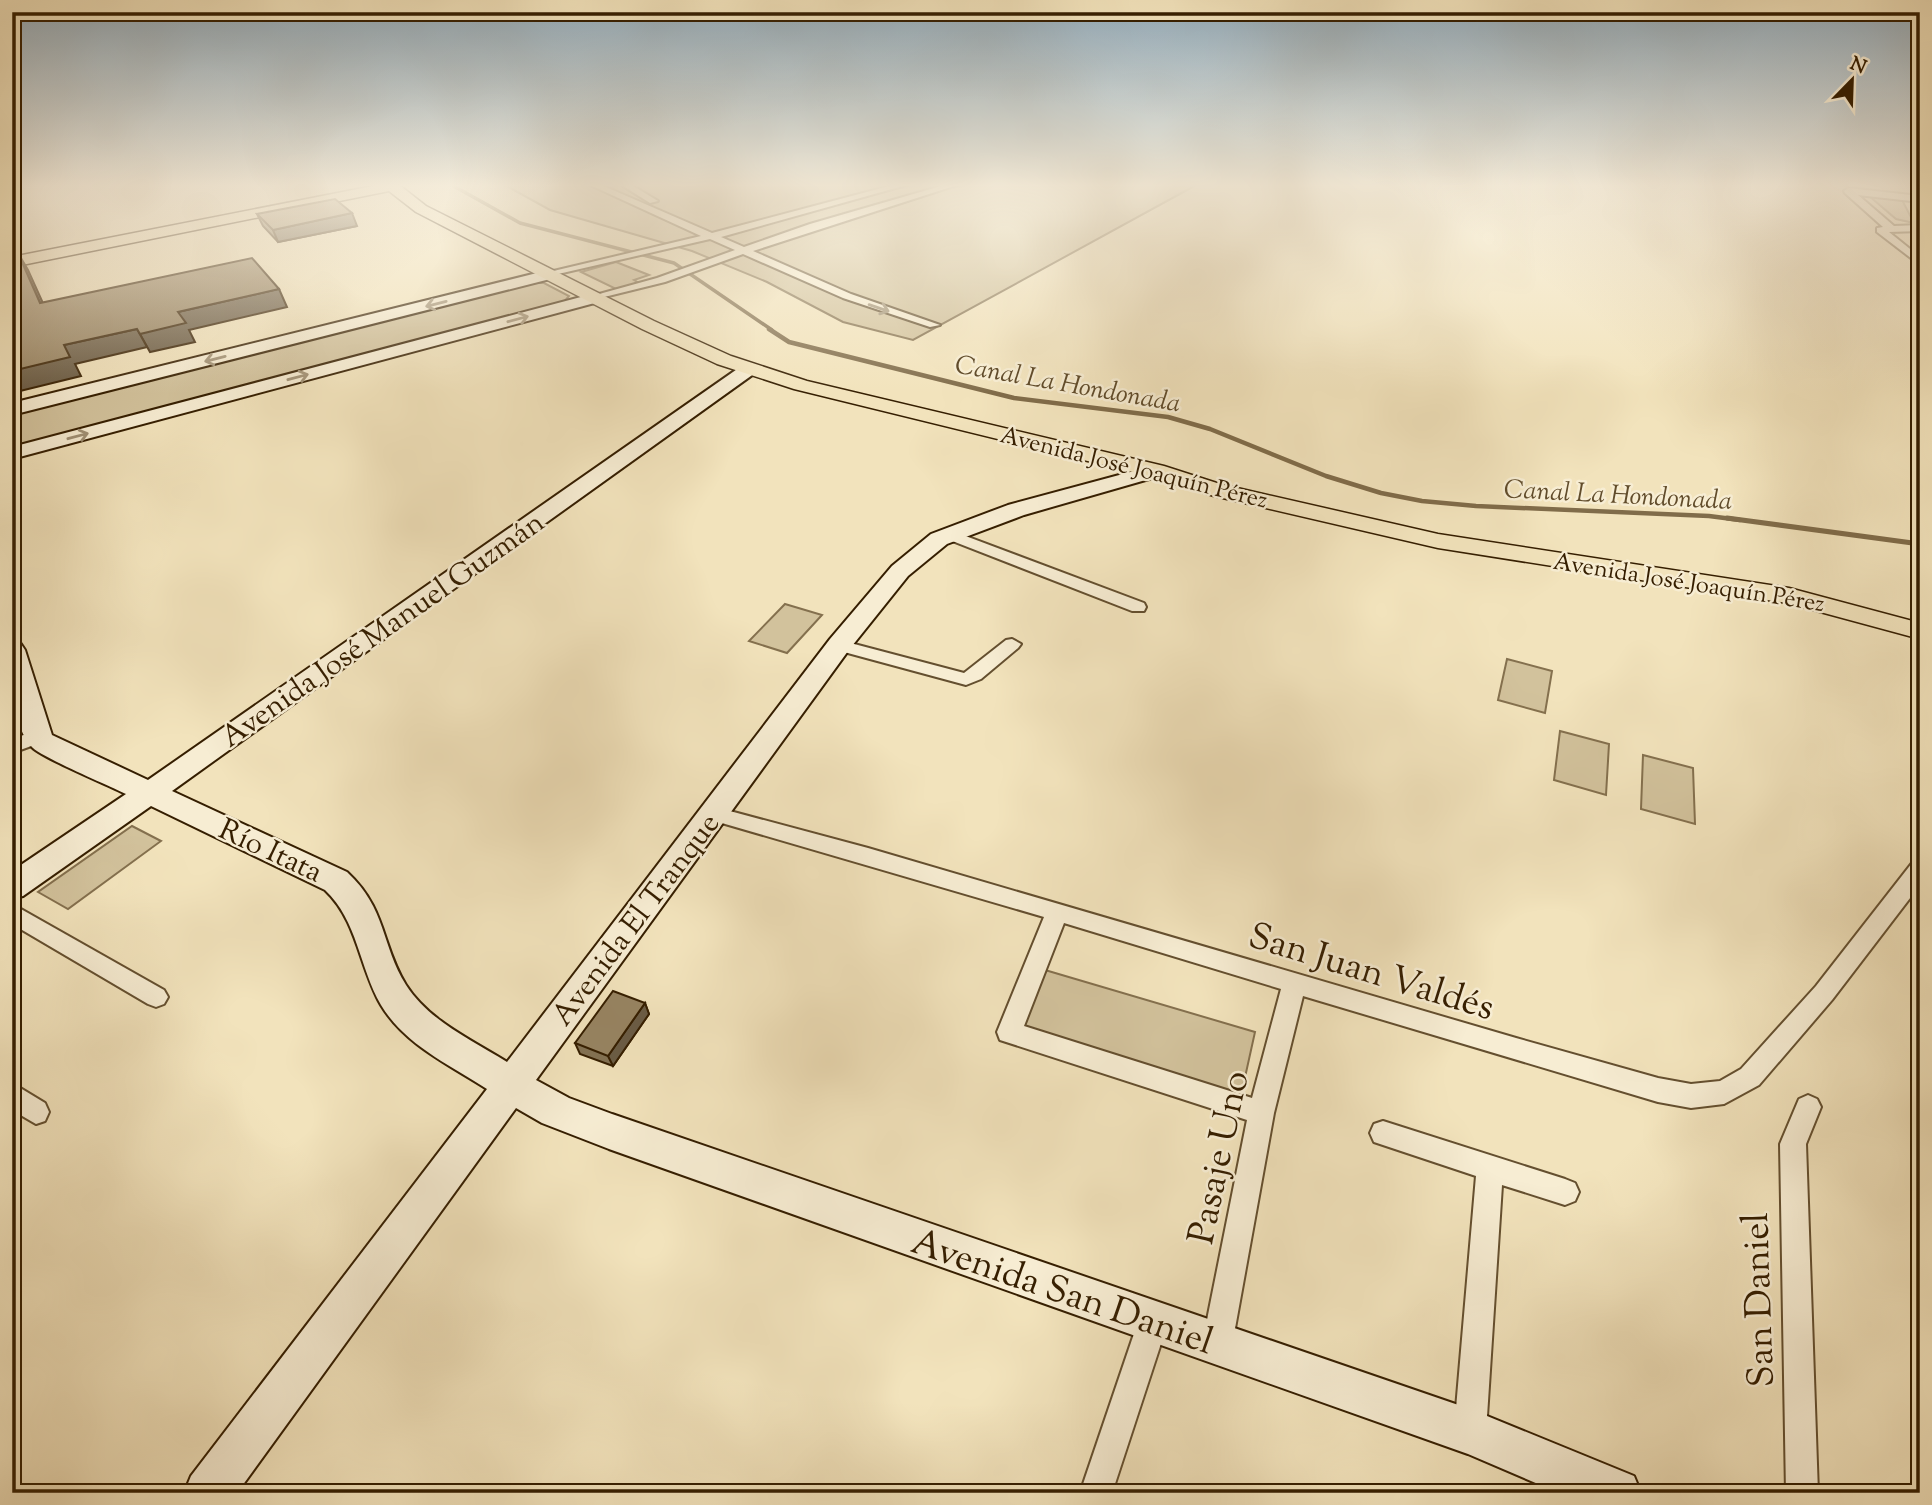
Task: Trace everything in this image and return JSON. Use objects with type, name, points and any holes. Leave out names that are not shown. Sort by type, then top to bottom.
[{"type":"main road","points":[[12,262],[51,254]]},
{"type":"main road","name":"Avenida José Joaquín Pérez","points":[[509,254],[693,347],[749,369],[801,385],[1156,471],[1214,489],[1438,541],[1789,596],[1920,631]]},
{"type":"street","points":[[12,410],[633,254]]},
{"type":"street","points":[[12,453],[596,298],[661,280],[733,254]]},
{"type":"street","points":[[749,254],[854,299],[934,325]]},
{"type":"street","points":[[780,254],[796,261]]},
{"type":"street","points":[[879,295],[947,316]]},
{"type":"street","points":[[907,317],[919,316],[924,310]]},
{"type":"street","name":"Avenida José Manuel Guzmán","points":[[12,887],[148,794],[749,369]]},
{"type":"street","name":"Avenida El Tranque","points":[[208,1493],[839,645],[900,571],[925,548],[947,534],[1027,507],[1156,471]]},
{"type":"street","points":[[947,534],[1138,607]]},
{"type":"street","points":[[839,645],[966,679],[975,675],[1012,643]]},
{"type":"street","name":"Río Itata","points":[[12,650],[25,741],[49,747],[319,871],[349,891],[371,934],[384,976],[411,1018],[445,1044],[510,1084]]},
{"type":"street","name":"San Juan Valdés","points":[[715,814],[1658,1090],[1706,1096],[1724,1093],[1750,1077],[1824,993],[1920,869]]},
{"type":"street","points":[[12,913],[156,997]]},
{"type":"street","points":[[1057,913],[1009,1032],[1261,1113]]},
{"type":"street","name":"Pasaje Uno","points":[[1217,1345],[1261,1113],[1294,984]]},
{"type":"street","name":"Avenida San Daniel","points":[[510,1084],[541,1103],[609,1130],[1470,1432],[1617,1493]]},
{"type":"street","points":[[12,1095],[36,1112]]},
{"type":"street","name":"San Daniel","points":[[1802,1493],[1793,1144],[1808,1107]]},
{"type":"street","points":[[1383,1133],[1564,1192]]},
{"type":"street","points":[[1470,1432],[1490,1168]]},
{"type":"street","points":[[1096,1493],[1153,1322]]},
{"type":"shaded area","points":[[700,254],[1070,254],[913,340],[843,322],[767,282]]},
{"type":"shaded area","points":[[616,262],[649,275],[634,280],[639,283],[616,289],[581,272]]},
{"type":"shaded area","points":[[529,283],[544,283],[569,296],[563,303],[12,450],[12,413]]},
{"type":"shaded area","points":[[785,604],[822,615],[787,653],[749,641]]},
{"type":"shaded area","points":[[1507,659],[1552,671],[1545,713],[1498,700]]},
{"type":"shaded area","points":[[1560,731],[1609,744],[1606,795],[1554,780]]},
{"type":"shaded area","points":[[1643,755],[1693,768],[1695,824],[1641,809]]},
{"type":"shaded area","points":[[132,826],[161,841],[68,909],[38,892]]},
{"type":"shaded area","points":[[1045,970],[1255,1032],[1240,1100],[1020,1028]]},
{"type":"building","points":[[12,254],[19,254],[40,303],[252,258],[279,289],[178,312],[186,323],[140,334],[137,329],[64,345],[70,357],[12,371]]},
{"type":"building","points":[[613,991],[645,1003],[608,1056],[575,1043]]},
{"type":"waterway","name":"Canal La Hondonada","points":[[640,254],[674,263],[772,330]]},
{"type":"waterway","name":"Canal La Hondonada","points":[[769,329],[789,342],[1014,398],[1168,417],[1210,429],[1326,476],[1381,493],[1422,501],[1476,506],[1709,516],[1740,520]]},
{"type":"waterway","name":"Canal La Hondonada","points":[[1727,518],[1920,544]]}]
